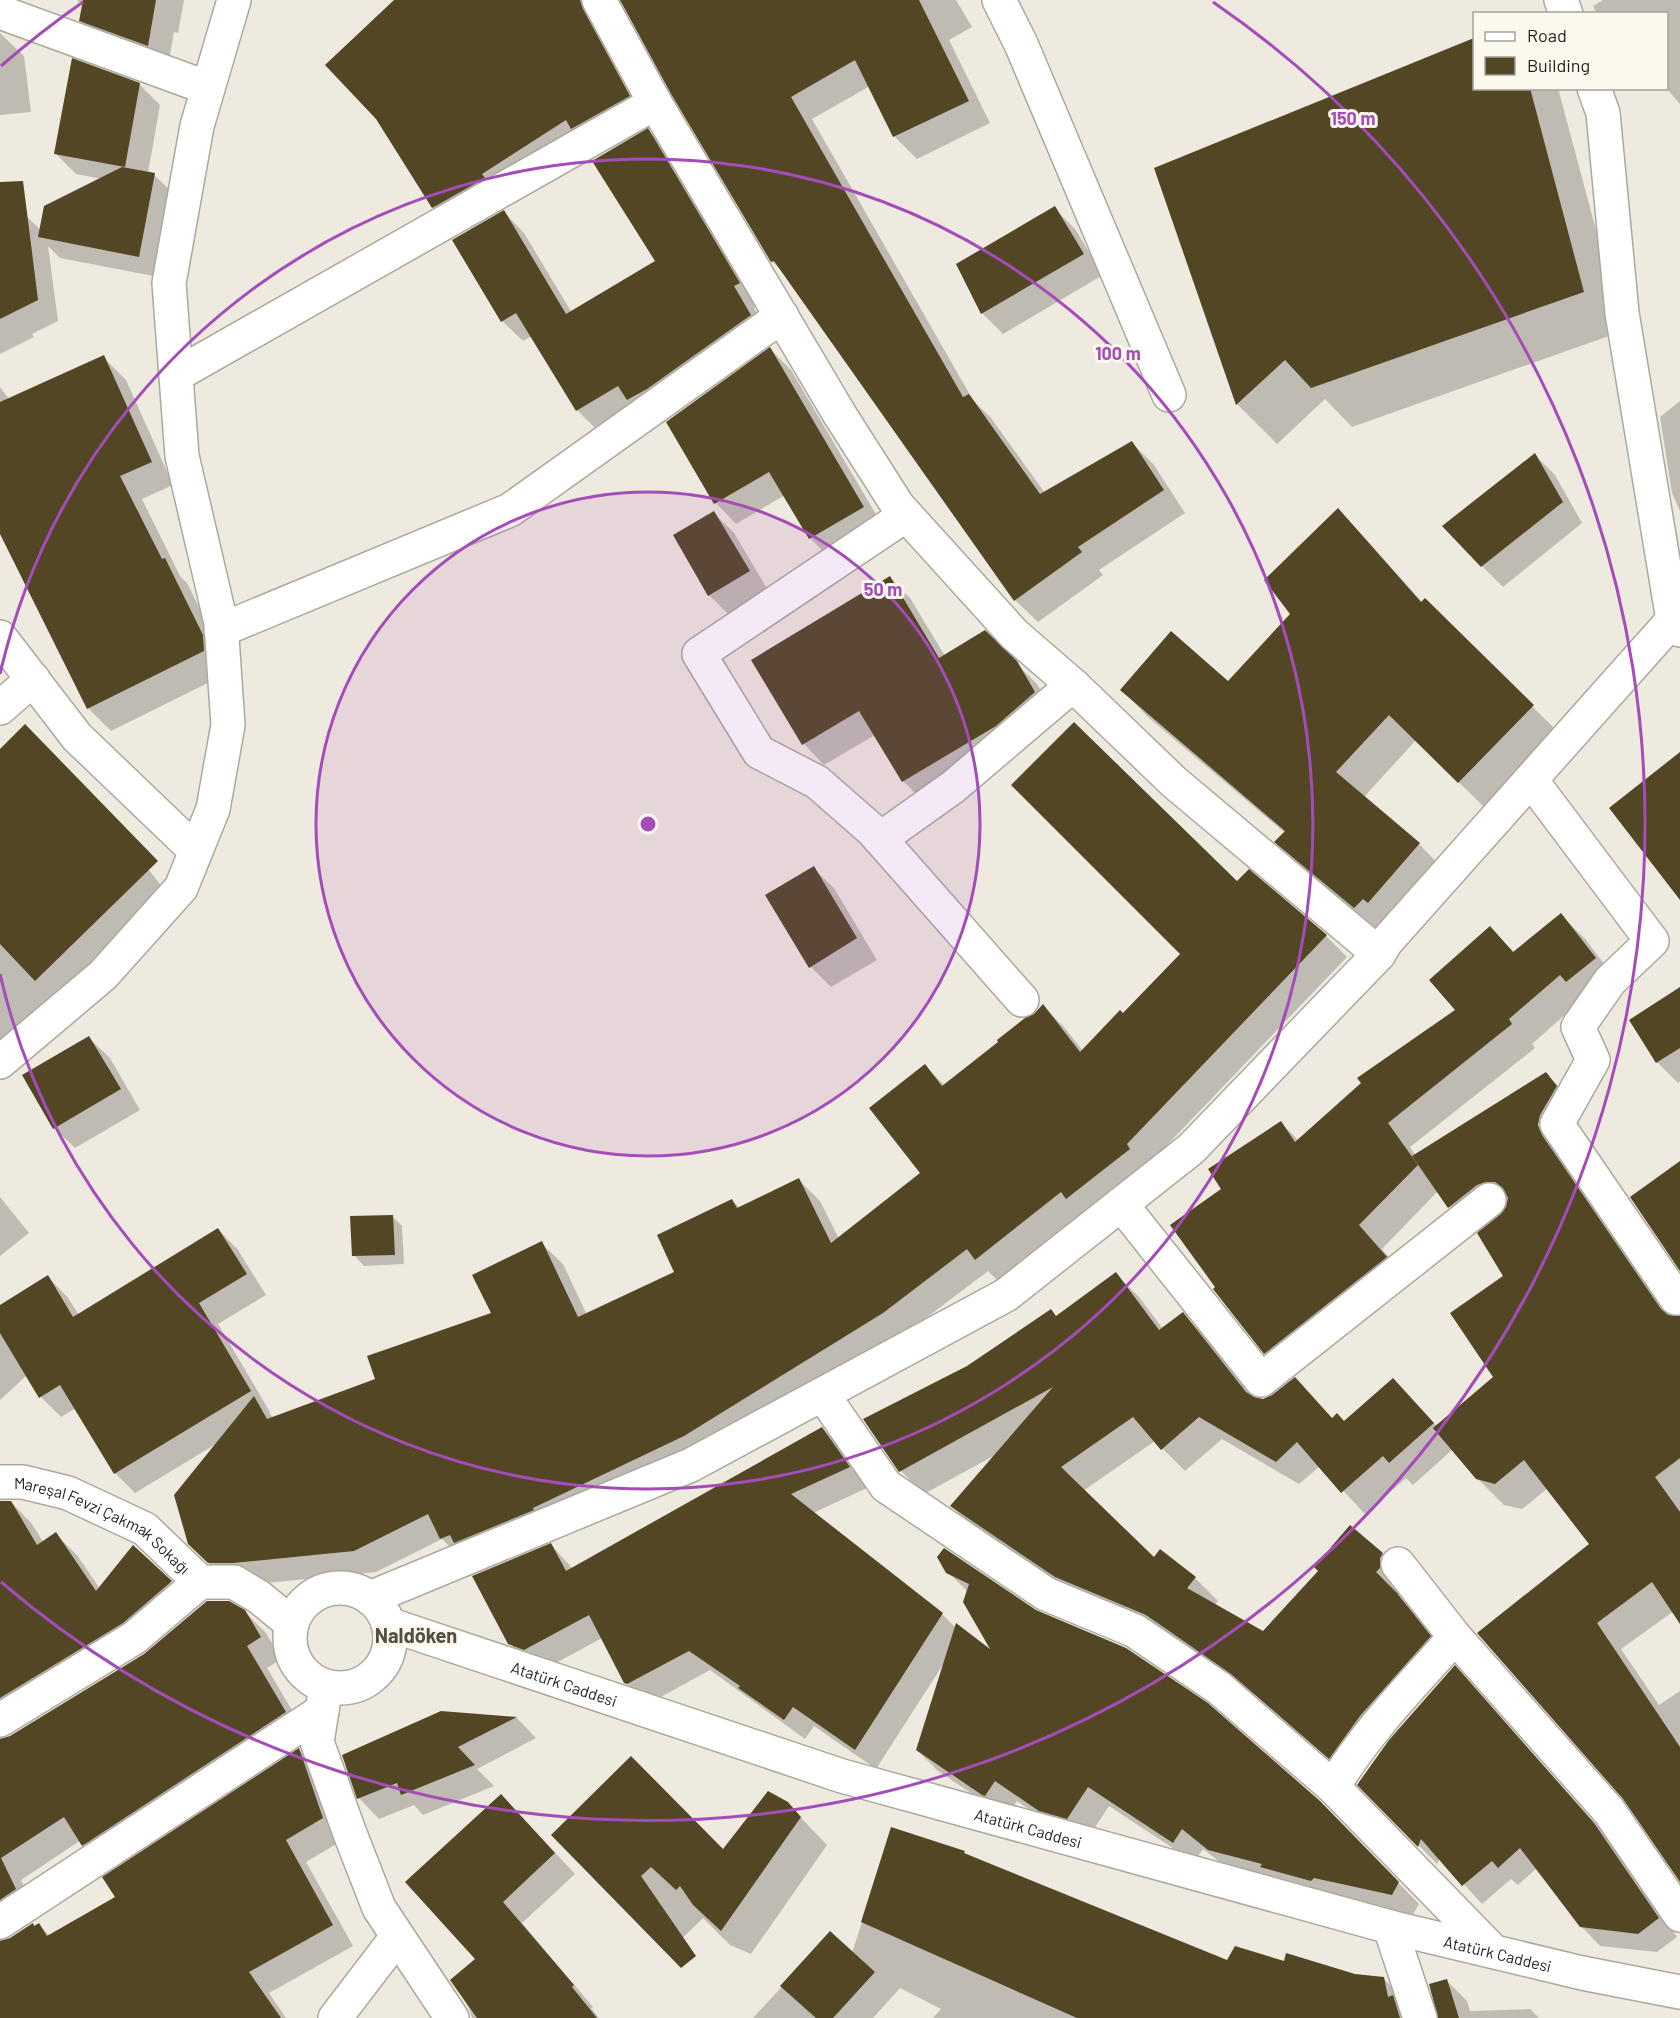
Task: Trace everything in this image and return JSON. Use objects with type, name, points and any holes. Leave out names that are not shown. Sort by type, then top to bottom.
[{"type":"street","points":[[0,1062],[103,975],[181,888],[213,809],[228,725],[221,622],[182,456],[169,283],[197,126],[234,0]]},
{"type":"street","points":[[599,0],[655,103],[840,415],[898,506],[1014,634],[1073,686],[1174,782],[1379,954]]},
{"type":"street","points":[[999,0],[1021,44],[1169,395]]},
{"type":"street","points":[[0,12],[208,88]]},
{"type":"street","points":[[0,1922],[324,1699],[341,1689],[356,1686],[370,1678],[381,1668],[390,1639],[379,1611],[691,1465],[1006,1295],[1191,1149],[1379,954],[1386,942],[1531,780],[1678,620],[1622,314],[1603,112],[1595,90]]},
{"type":"street","points":[[176,375],[655,103]]},
{"type":"street","points":[[221,630],[510,510],[782,316]]},
{"type":"street","points":[[906,515],[699,654],[759,752],[817,782],[880,839],[1022,1000]]},
{"type":"street","points":[[0,637],[77,737],[196,851]]},
{"type":"street","points":[[0,708],[33,679]]},
{"type":"street","points":[[880,839],[953,787],[1073,686]]},
{"type":"street","points":[[1531,780],[1652,941],[1610,981],[1578,1027],[1593,1060],[1557,1124],[1679,1299]]},
{"type":"street","points":[[1121,1204],[1262,1380],[1489,1200]]},
{"type":"street","points":[[823,1395],[886,1486],[1046,1594],[1135,1631],[1219,1688],[1333,1787],[1493,1951]]},
{"type":"street","name":"Mareşal Fevzi Çakmak Sokağı","points":[[0,1482],[23,1482],[68,1493],[145,1530],[200,1582],[234,1582],[259,1597],[292,1624]]},
{"type":"street","points":[[1398,1564],[1455,1637],[1609,1811],[1680,1915]]},
{"type":"street","points":[[0,1720],[134,1638],[200,1582]]},
{"type":"street","name":"Atatürk Caddesi","points":[[292,1624],[299,1610],[310,1598],[324,1591],[340,1588],[356,1591],[379,1611],[842,1776],[1390,1927],[1582,1973],[1680,1992]]},
{"type":"street","points":[[292,1624],[290,1640],[292,1655],[324,1699],[316,1742],[379,1908],[452,2018]]},
{"type":"street","points":[[1333,1787],[1344,1768],[1383,1717],[1455,1637]]},
{"type":"street","points":[[1390,1927],[1420,2018]]},
{"type":"street","points":[[335,2018],[397,1937]]},
{"type":"building","points":[[83,0],[156,0],[148,46],[79,21]]},
{"type":"building","points":[[394,0],[580,0],[630,96],[571,129],[566,120],[482,174],[485,178],[432,208],[376,119],[325,65]]},
{"type":"building","points":[[620,0],[919,0],[969,101],[893,137],[855,60],[791,97],[963,397],[969,394],[1040,494],[1132,441],[1164,490],[1078,547],[1082,552],[1014,601],[774,261],[771,262],[671,94]]},
{"type":"building","points":[[1473,38],[1473,90],[1531,90],[1584,292],[1311,388],[1285,360],[1236,405],[1154,168]]},
{"type":"building","points":[[72,58],[140,83],[125,167],[54,154]]},
{"type":"building","points":[[648,128],[740,283],[734,286],[751,315],[647,389],[627,400],[618,386],[576,411],[516,313],[501,322],[452,240],[504,210],[566,314],[655,261],[592,161]]},
{"type":"building","points":[[122,167],[155,173],[139,257],[38,237],[44,206]]},
{"type":"building","points":[[23,181],[38,300],[0,319],[0,182]]},
{"type":"building","points":[[1055,206],[1084,254],[981,314],[956,264]]},
{"type":"building","points":[[770,347],[864,507],[809,539],[769,472],[714,504],[666,422]]},
{"type":"building","points":[[104,355],[152,462],[120,476],[162,559],[165,558],[203,635],[204,651],[87,709],[0,534],[0,402]]},
{"type":"building","points":[[1535,453],[1563,502],[1481,567],[1442,526]]},
{"type":"building","points":[[1338,508],[1421,602],[1425,598],[1534,705],[1458,783],[1389,715],[1336,772],[1420,843],[1368,903],[1363,899],[1354,908],[1274,842],[1285,831],[1120,690],[1171,631],[1228,681],[1290,614],[1264,580]]},
{"type":"building","points":[[714,511],[750,571],[708,596],[673,535]]},
{"type":"building","points":[[890,576],[939,658],[985,630],[1017,661],[1035,692],[996,726],[902,782],[859,711],[802,745],[751,660]]},
{"type":"building","points":[[1074,722],[1237,881],[1249,869],[1327,935],[1127,1144],[1130,1149],[1066,1199],[1061,1192],[975,1260],[967,1249],[883,1313],[684,1436],[533,1508],[534,1510],[454,1543],[450,1535],[440,1539],[428,1514],[354,1551],[233,1563],[208,1563],[188,1544],[174,1495],[254,1396],[267,1419],[375,1379],[367,1356],[491,1313],[472,1275],[542,1241],[578,1317],[674,1272],[657,1235],[732,1199],[737,1208],[799,1178],[831,1243],[920,1173],[869,1108],[925,1064],[942,1086],[1025,1018],[1034,1014],[1043,1004],[1080,1052],[1120,1010],[1123,1013],[1180,954],[1011,785]]},
{"type":"building","points":[[25,724],[158,861],[35,981],[0,944],[0,749]]},
{"type":"building","points":[[1680,752],[1680,900],[1609,808]]},
{"type":"building","points":[[814,866],[857,938],[809,968],[765,895]]},
{"type":"building","points":[[1561,913],[1596,958],[1566,982],[1560,975],[1509,1019],[1512,1024],[1388,1123],[1418,1165],[1359,1225],[1387,1257],[1264,1354],[1213,1289],[1215,1287],[1170,1225],[1221,1189],[1208,1169],[1281,1121],[1295,1142],[1361,1083],[1357,1078],[1455,1010],[1429,980],[1490,926],[1513,952]]},
{"type":"building","points":[[1680,987],[1680,1048],[1656,1063],[1629,1020]]},
{"type":"building","points":[[89,1036],[121,1089],[53,1129],[22,1075]]},
{"type":"building","points":[[1546,1072],[1557,1086],[1540,1115],[1538,1125],[1542,1135],[1661,1309],[1668,1315],[1680,1316],[1680,1458],[1655,1477],[1680,1512],[1680,1624],[1652,1582],[1597,1623],[1680,1747],[1680,1882],[1623,1799],[1477,1633],[1589,1544],[1524,1460],[1495,1484],[1476,1479],[1433,1428],[1493,1377],[1450,1313],[1503,1276],[1477,1233],[1501,1214],[1508,1198],[1503,1188],[1495,1182],[1486,1182],[1477,1185],[1448,1208],[1412,1156]]},
{"type":"building","points":[[1680,1161],[1680,1271],[1630,1197]]},
{"type":"building","points":[[393,1215],[395,1255],[352,1256],[350,1216]]},
{"type":"building","points":[[218,1228],[247,1274],[199,1303],[251,1391],[114,1474],[60,1385],[39,1398],[0,1333],[0,1305],[48,1275],[73,1317]]},
{"type":"building","points":[[1116,1272],[1159,1330],[1183,1312],[1246,1392],[1254,1397],[1263,1399],[1272,1395],[1295,1377],[1332,1418],[1337,1413],[1344,1421],[1393,1378],[1434,1423],[1389,1463],[1383,1456],[1341,1493],[1297,1442],[1276,1462],[1199,1417],[1161,1450],[1133,1417],[1061,1467],[1154,1557],[1160,1549],[1196,1577],[1187,1588],[1263,1631],[1318,1571],[1314,1567],[1350,1525],[1383,1553],[1380,1558],[1380,1568],[1376,1572],[1397,1593],[1431,1636],[1360,1716],[1329,1759],[1231,1674],[1146,1615],[1055,1577],[950,1506],[1053,1387],[899,1472],[863,1419],[967,1366],[1051,1309],[1056,1316]]},
{"type":"building","points":[[822,1427],[850,1467],[791,1494],[943,1613],[855,1750],[793,1707],[784,1720],[689,1651],[627,1684],[624,1683],[589,1615],[524,1650],[508,1644],[472,1576],[551,1543],[566,1571]]},
{"type":"building","points":[[0,1501],[11,1501],[37,1545],[56,1532],[96,1591],[133,1545],[172,1581],[123,1623],[0,1698]]},
{"type":"building","points":[[944,1548],[1036,1610],[1126,1648],[1208,1703],[1320,1801],[1399,1882],[1392,1895],[1314,1878],[1311,1881],[1260,1867],[1262,1864],[1208,1850],[1182,1829],[1173,1843],[1088,1787],[1067,1819],[1039,1811],[995,1781],[985,1796],[916,1750],[956,1623],[990,1649],[963,1602],[969,1584],[946,1573],[937,1557]]},
{"type":"building","points":[[207,1601],[229,1601],[245,1610],[261,1637],[247,1646],[286,1712],[82,1846],[64,1817],[1,1858],[16,1889],[0,1900],[0,1739],[10,1736],[144,1654]]},
{"type":"building","points":[[1455,1665],[1594,1823],[1659,1918],[1638,1934],[1580,1927],[1520,1848],[1498,1868],[1492,1861],[1462,1886],[1421,1839],[1418,1847],[1357,1785],[1389,1740]]},
{"type":"building","points":[[441,1711],[517,1717],[458,1747],[475,1765],[401,1795],[397,1783],[357,1799],[342,1755]]},
{"type":"building","points":[[299,1748],[323,1818],[286,1840],[333,1925],[249,1972],[281,2018],[0,2018],[0,1941],[10,1938],[33,1923],[34,1926],[39,1923],[47,1936],[115,1897],[102,1877]]},
{"type":"building","points":[[631,1756],[723,1849],[768,1791],[788,1802],[801,1817],[721,1931],[693,1905],[680,1886],[676,1890],[651,1867],[641,1876],[696,1956],[681,1968],[551,1835]]},
{"type":"building","points":[[501,1794],[555,1853],[503,1902],[574,1985],[572,1987],[597,2018],[477,2018],[450,1980],[475,1959],[405,1882]]},
{"type":"building","points":[[891,1827],[965,1851],[964,1853],[1227,1960],[1235,1946],[1284,1961],[1286,1953],[1355,1974],[1384,1977],[1388,1997],[1393,1995],[1400,2018],[1077,2018],[861,1922]]},
{"type":"building","points":[[830,1931],[875,1972],[833,2018],[816,2018],[780,1986]]},
{"type":"building","points":[[1447,1979],[1459,2018],[1438,2018],[1429,1984]]},
{"type":"district","name":"Naldöken","points":[[416,1635]]}]
